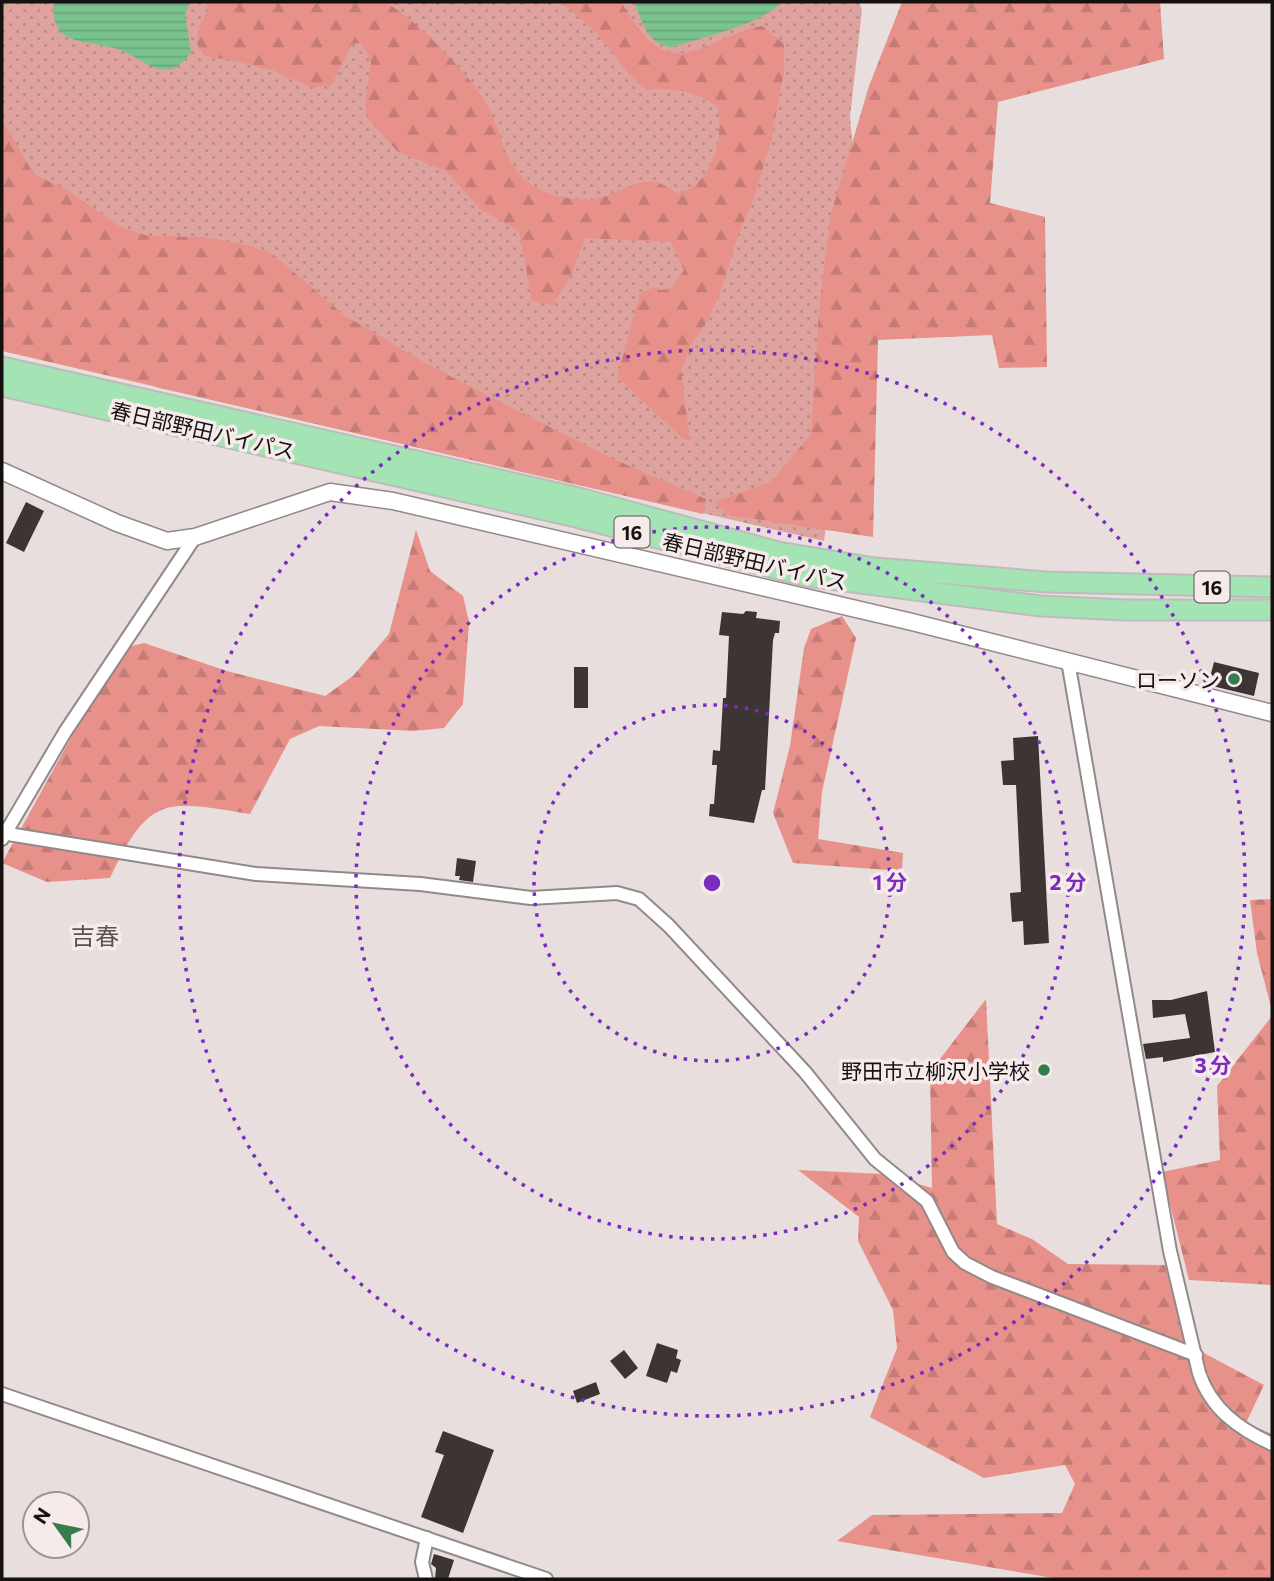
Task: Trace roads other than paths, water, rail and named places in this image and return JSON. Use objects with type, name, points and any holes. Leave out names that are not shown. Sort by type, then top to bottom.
[{"type":"highway","name":"春日部野田バイパス","points":[[2,367],[579,498],[778,552],[875,568],[1047,582],[1272,587]]},
{"type":"highway","name":"春日部野田バイパス","points":[[2,386],[576,517],[806,576],[1041,606],[1125,610],[1272,610]]},
{"type":"street","points":[[2,471],[156,539],[167,541],[195,537],[306,498],[330,492],[350,493],[912,622],[1272,713]]},
{"type":"street","points":[[195,537],[65,732],[3,835],[256,874],[419,884],[531,898],[617,893],[639,899],[669,926],[805,1072],[875,1159],[927,1201],[953,1252],[965,1263],[1004,1282],[1196,1355]]},
{"type":"street","points":[[1068,662],[1170,1251],[1205,1392],[1226,1417],[1272,1444]]},
{"type":"street","points":[[2,1394],[546,1579]]},
{"type":"street","points":[[426,1579],[422,1562],[427,1538]]},
{"type":"place","name":"ローソン","points":[[1234,679]]},
{"type":"place","name":"野田市立柳沢小学校","points":[[1044,1070]]},
{"type":"district","name":"吉春","points":[[95,935]]}]
